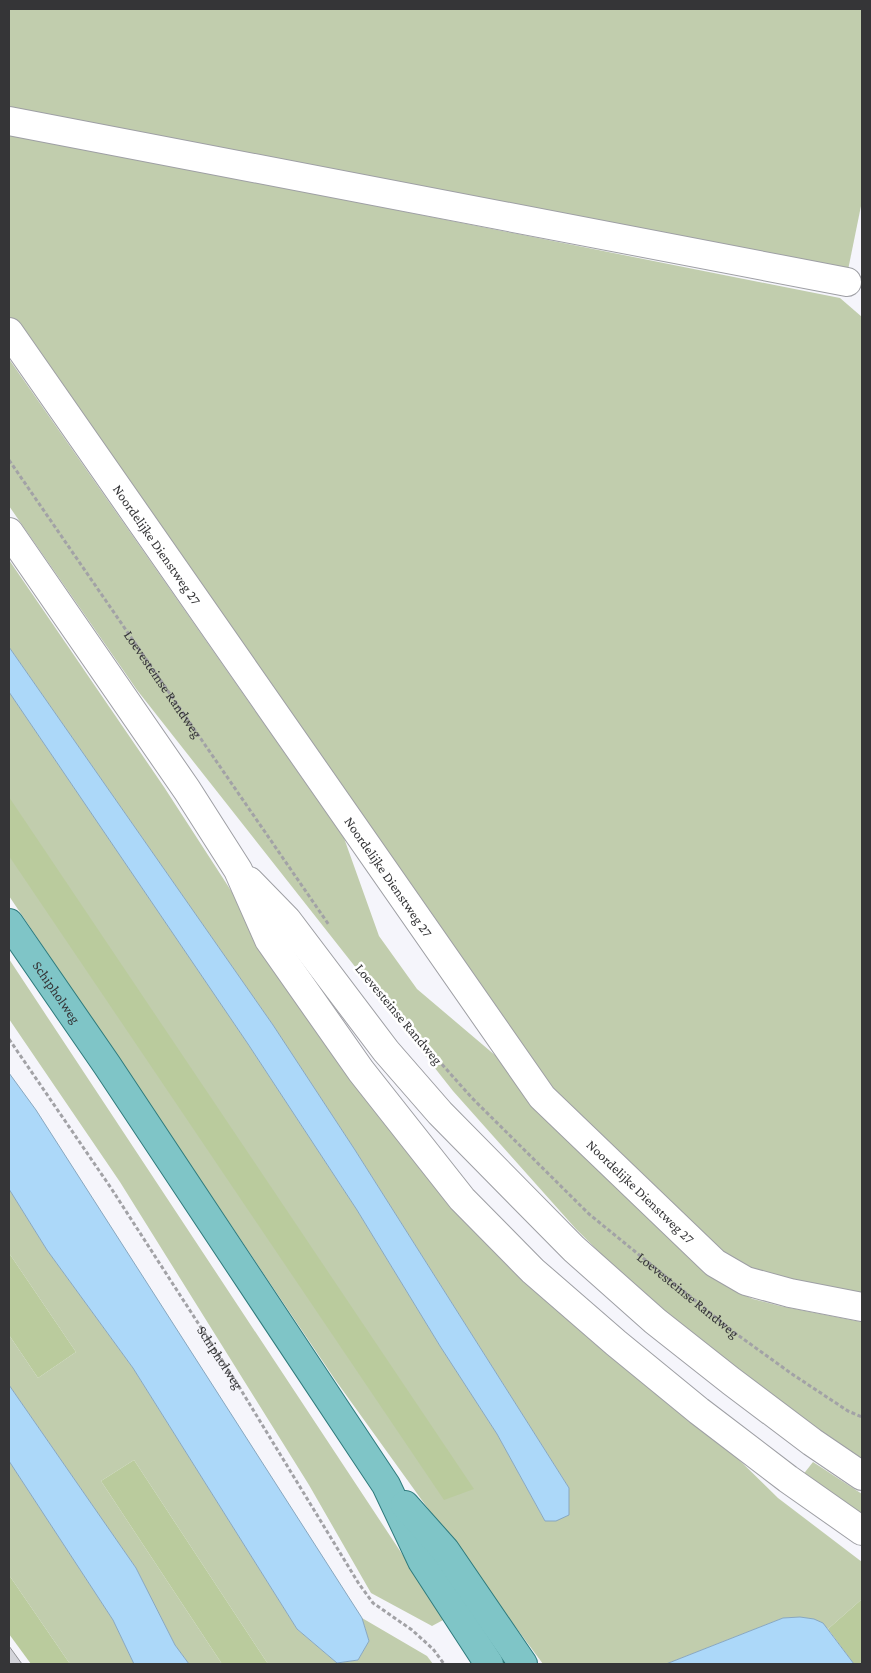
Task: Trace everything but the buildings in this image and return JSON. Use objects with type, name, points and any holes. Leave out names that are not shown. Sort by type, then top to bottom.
[{"type":"main road","name":"Schipholweg","points":[[9,923],[107,1065],[386,1485],[422,1561],[489,1664]]},
{"type":"main road","name":"Schipholweg","points":[[386,1485],[445,1550],[523,1664]]},
{"type":"street","points":[[9,120],[847,282]]},
{"type":"street","name":"Noordelijke Dienstweg 27","points":[[9,332],[542,1097],[715,1262],[746,1280],[790,1293],[862,1307]]},
{"type":"street","points":[[9,532],[187,790],[238,870],[269,940],[362,1071],[462,1198],[533,1271],[616,1343],[788,1479],[862,1531]]},
{"type":"street","points":[[238,870],[287,920],[386,1051],[440,1114],[574,1248],[655,1321],[812,1442],[862,1476]]},
{"type":"path","name":"Loevesteinse Randweg","points":[[9,460],[332,929]]},
{"type":"path","name":"Loevesteinse Randweg","points":[[385,999],[472,1098],[589,1214],[735,1333],[792,1374],[848,1411],[862,1418]]},
{"type":"path","name":"Schipholweg","points":[[9,1039],[111,1188],[211,1344],[359,1584],[373,1603],[412,1630],[433,1649],[444,1664]]},
{"type":"green space","points":[[9,9],[862,9],[862,201],[848,270],[9,111]]},
{"type":"green space","points":[[9,133],[840,298],[862,317],[862,1299],[761,1276],[729,1258],[564,1104],[520,1049],[9,317]]},
{"type":"green space","points":[[9,359],[344,838],[379,936],[417,989],[496,1056],[528,1101],[718,1280],[735,1291],[753,1299],[862,1322],[862,1468],[692,1344],[576,1229],[453,1091],[137,690],[9,506]]},
{"type":"green space","points":[[9,560],[164,787],[303,1002],[424,1167],[680,1402],[778,1498],[862,1562],[862,1599],[828,1629],[813,1620],[783,1618],[666,1664],[543,1664],[336,1381],[9,896],[9,692],[248,1044],[357,1210],[440,1346],[497,1434],[545,1521],[569,1488],[355,1150],[273,1025],[9,647]]},
{"type":"green space","points":[[9,797],[474,1489],[444,1500],[9,856]]},
{"type":"green space","points":[[9,959],[445,1619],[432,1626],[371,1593],[309,1485],[120,1182],[9,1019]]},
{"type":"green space","points":[[9,1189],[47,1250],[133,1368],[297,1629],[337,1663],[358,1660],[369,1641],[362,1618],[427,1656],[433,1664],[268,1664],[134,1460],[101,1481],[222,1664],[189,1664],[175,1645],[136,1568],[9,1385],[9,1335],[38,1378],[76,1352],[9,1253]]},
{"type":"green space","points":[[9,1253],[76,1352],[38,1378],[9,1335]]},
{"type":"green space","points":[[134,1460],[268,1664],[222,1664],[101,1481]]},
{"type":"green space","points":[[9,1461],[113,1620],[134,1664],[70,1664],[9,1575]]},
{"type":"green space","points":[[813,1462],[862,1494],[862,1516],[802,1476]]},
{"type":"green space","points":[[9,1575],[70,1664],[31,1664],[9,1634]]},
{"type":"green space","points":[[862,1599],[862,1664],[854,1664],[828,1629]]},
{"type":"water","points":[[9,647],[273,1025],[355,1150],[569,1488],[569,1515],[556,1521],[545,1521],[497,1434],[440,1346],[357,1210],[248,1044],[9,692]]},
{"type":"water","points":[[9,1073],[36,1110],[362,1618],[369,1641],[358,1660],[337,1663],[297,1629],[133,1368],[47,1250],[9,1189]]},
{"type":"water","points":[[9,1385],[136,1568],[175,1645],[189,1664],[134,1664],[113,1620],[9,1461]]},
{"type":"water","points":[[800,1617],[814,1619],[823,1623],[854,1664],[666,1664],[783,1618]]}]
